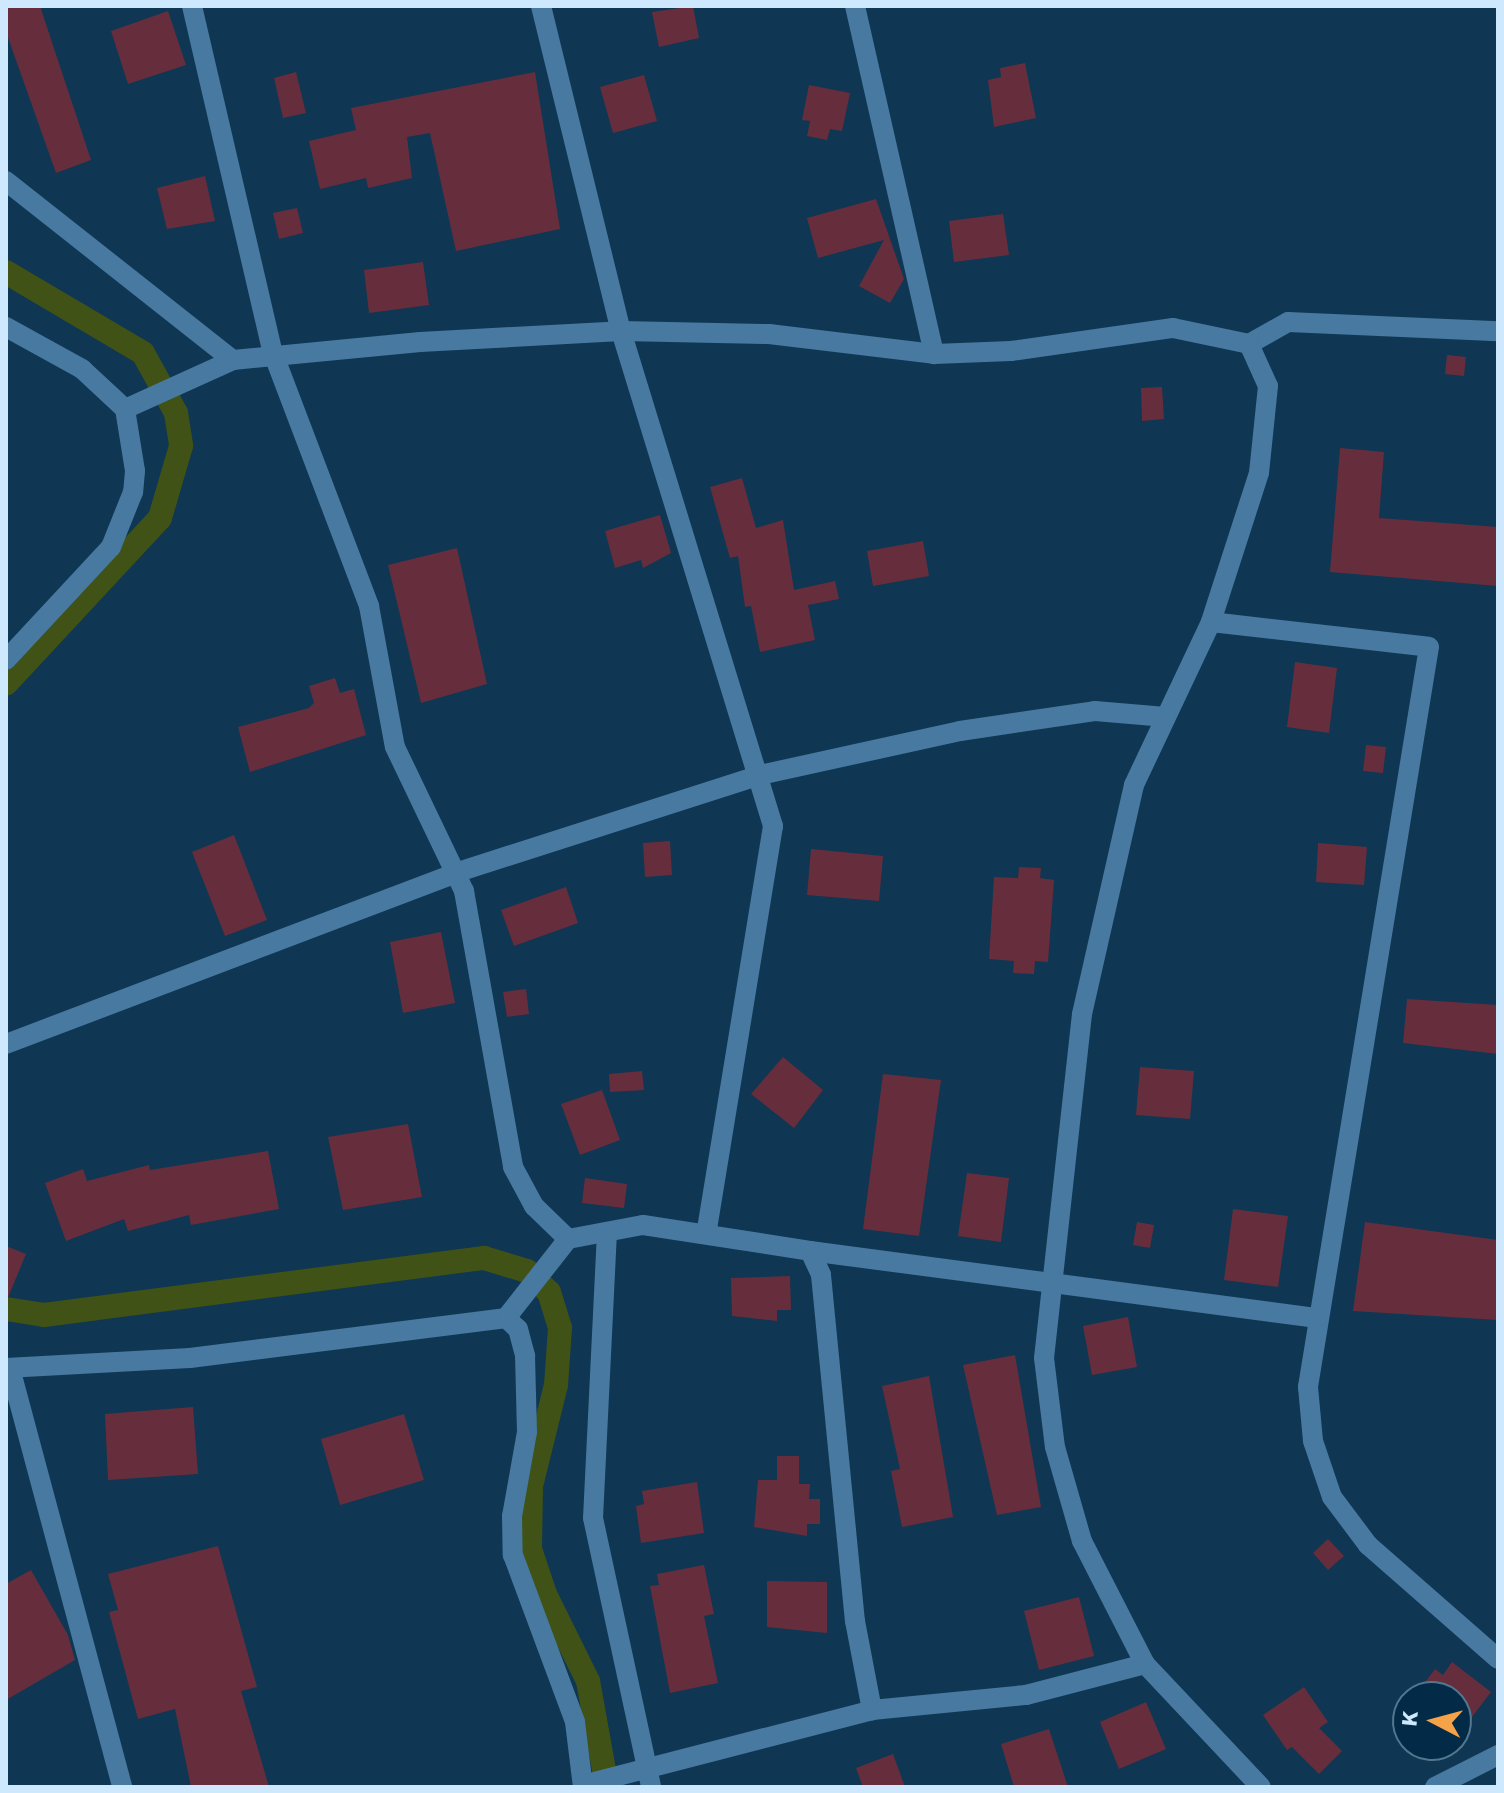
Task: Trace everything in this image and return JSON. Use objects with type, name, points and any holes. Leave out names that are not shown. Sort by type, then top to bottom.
[{"type":"street","points":[[192,6],[273,353],[369,606],[395,747],[464,891],[513,1167],[534,1206],[568,1239]]},
{"type":"street","points":[[541,6],[621,331],[760,775],[773,826],[767,885],[706,1234]]},
{"type":"street","points":[[855,6],[934,354]]},
{"type":"street","points":[[6,181],[233,360]]},
{"type":"street","points":[[125,409],[233,360],[273,353],[621,331],[769,334],[934,354],[1011,351],[1173,328],[1249,344],[1288,322],[1498,331]]},
{"type":"street","points":[[6,660],[111,547],[133,492],[125,409],[82,369],[9,333]]},
{"type":"street","points":[[1249,344],[1268,386],[1259,473],[1211,622],[1134,785],[1082,1014],[1048,1286],[1044,1358],[1055,1447],[1082,1541],[1145,1664],[1261,1787]]},
{"type":"street","points":[[1211,622],[1429,647],[1316,1318],[1309,1400],[1313,1441],[1332,1497],[1368,1545],[1498,1659]]},
{"type":"street","points":[[6,1044],[455,873],[760,775],[1020,722],[1095,711],[1166,717]]},
{"type":"street","points":[[122,1787],[8,1368],[190,1358],[506,1318],[528,1286],[568,1239],[643,1225],[1048,1286],[1316,1318]]},
{"type":"street","points":[[607,1232],[593,1518],[649,1778]]},
{"type":"street","points":[[810,1251],[821,1275],[855,1621],[872,1710]]},
{"type":"street","points":[[506,1318],[518,1329],[525,1356],[527,1432],[512,1516],[513,1555],[575,1722],[586,1785],[616,1776],[649,1778],[872,1710],[1026,1695],[1145,1664]]},
{"type":"street","points":[[1435,1787],[1498,1755]]},
{"type":"building","points":[[6,6],[40,6],[91,160],[56,173],[6,32]]},
{"type":"building","points":[[693,6],[699,38],[659,47],[652,12]]},
{"type":"building","points":[[168,11],[186,65],[128,84],[111,31]]},
{"type":"building","points":[[1025,63],[1036,118],[994,127],[988,80],[1001,77],[1000,68]]},
{"type":"building","points":[[296,72],[306,113],[283,118],[274,78]]},
{"type":"building","points":[[535,72],[560,229],[456,251],[430,133],[407,137],[412,178],[368,188],[366,178],[320,189],[309,141],[356,130],[351,108]]},
{"type":"building","points":[[644,75],[657,121],[613,133],[600,87]]},
{"type":"building","points":[[809,85],[850,93],[842,131],[830,129],[827,140],[807,136],[810,121],[802,120]]},
{"type":"building","points":[[205,176],[215,221],[167,229],[157,188]]},
{"type":"building","points":[[876,199],[904,279],[890,303],[859,286],[884,240],[818,258],[807,218]]},
{"type":"building","points":[[297,208],[303,233],[279,239],[273,213]]},
{"type":"building","points":[[1003,214],[1009,255],[954,262],[949,221]]},
{"type":"building","points":[[423,262],[429,305],[369,313],[364,270]]},
{"type":"building","points":[[1447,355],[1466,357],[1464,376],[1445,374]]},
{"type":"building","points":[[1162,387],[1164,419],[1142,421],[1141,388]]},
{"type":"building","points":[[1340,448],[1384,452],[1379,518],[1498,527],[1498,586],[1330,572]]},
{"type":"building","points":[[742,478],[756,528],[783,520],[794,590],[835,581],[839,599],[808,605],[815,640],[760,652],[751,606],[745,607],[738,556],[730,558],[710,487]]},
{"type":"building","points":[[660,515],[671,553],[643,568],[641,560],[615,568],[605,531]]},
{"type":"building","points":[[923,541],[929,576],[873,586],[867,551]]},
{"type":"building","points":[[457,548],[487,684],[421,703],[388,565]]},
{"type":"building","points":[[1295,662],[1337,668],[1329,733],[1287,727]]},
{"type":"building","points":[[335,678],[340,693],[354,689],[366,735],[250,772],[238,727],[309,708],[314,703],[309,686]]},
{"type":"building","points":[[1366,745],[1386,747],[1383,773],[1363,771]]},
{"type":"building","points":[[234,835],[267,920],[225,936],[192,852]]},
{"type":"building","points":[[670,841],[672,875],[645,877],[643,843]]},
{"type":"building","points":[[1318,843],[1367,847],[1364,885],[1316,882]]},
{"type":"building","points":[[811,849],[883,856],[879,901],[807,895]]},
{"type":"building","points":[[1019,867],[1041,868],[1040,878],[1054,880],[1048,962],[1035,961],[1034,974],[1013,973],[1014,961],[989,959],[994,877],[1018,878]]},
{"type":"building","points":[[566,887],[578,923],[514,946],[501,910]]},
{"type":"building","points":[[441,932],[455,1003],[403,1013],[390,942]]},
{"type":"building","points":[[526,989],[529,1014],[507,1017],[503,992]]},
{"type":"building","points":[[1407,999],[1498,1005],[1498,1054],[1403,1043]]},
{"type":"building","points":[[783,1057],[823,1090],[794,1128],[751,1094]]},
{"type":"building","points":[[1140,1067],[1194,1071],[1190,1119],[1136,1115]]},
{"type":"building","points":[[642,1071],[644,1090],[610,1092],[609,1074]]},
{"type":"building","points":[[883,1074],[941,1080],[919,1236],[863,1229]]},
{"type":"building","points":[[602,1090],[620,1140],[580,1155],[561,1104]]},
{"type":"building","points":[[408,1124],[422,1197],[343,1210],[328,1137]]},
{"type":"building","points":[[268,1151],[279,1209],[191,1225],[189,1215],[128,1231],[124,1219],[66,1241],[45,1183],[83,1169],[87,1181],[149,1165],[150,1170]]},
{"type":"building","points":[[967,1173],[1009,1178],[1001,1242],[958,1236]]},
{"type":"building","points":[[585,1178],[627,1184],[624,1208],[582,1203]]},
{"type":"building","points":[[1233,1209],[1288,1216],[1278,1287],[1224,1280]]},
{"type":"building","points":[[1137,1222],[1154,1225],[1150,1248],[1133,1245]]},
{"type":"building","points":[[1365,1222],[1498,1240],[1498,1320],[1353,1311]]},
{"type":"building","points":[[6,1246],[26,1254],[7,1300],[6,1300]]},
{"type":"building","points":[[790,1276],[791,1310],[777,1310],[777,1321],[732,1316],[731,1278]]},
{"type":"building","points":[[1128,1317],[1137,1367],[1092,1375],[1083,1326]]},
{"type":"building","points":[[1015,1355],[1041,1507],[997,1515],[963,1365]]},
{"type":"building","points":[[929,1376],[953,1517],[902,1527],[891,1471],[900,1469],[882,1386]]},
{"type":"building","points":[[193,1407],[198,1474],[108,1480],[105,1414]]},
{"type":"building","points":[[404,1414],[424,1480],[340,1505],[321,1439]]},
{"type":"building","points":[[777,1456],[799,1456],[799,1484],[810,1484],[809,1499],[820,1499],[820,1524],[807,1524],[807,1536],[754,1527],[758,1480],[777,1480]]},
{"type":"building","points":[[697,1482],[704,1533],[641,1543],[636,1506],[644,1504],[642,1491]]},
{"type":"building","points":[[1328,1539],[1344,1556],[1328,1570],[1313,1553]]},
{"type":"building","points":[[218,1546],[257,1687],[241,1691],[269,1787],[191,1787],[175,1709],[138,1719],[109,1612],[118,1610],[108,1574]]},
{"type":"building","points":[[704,1565],[714,1614],[704,1616],[718,1683],[670,1693],[650,1586],[659,1585],[657,1574]]},
{"type":"building","points":[[31,1570],[68,1635],[75,1660],[6,1700],[6,1584]]},
{"type":"building","points":[[767,1581],[827,1582],[827,1633],[767,1627]]},
{"type":"building","points":[[1079,1597],[1094,1656],[1039,1670],[1024,1611]]},
{"type":"building","points":[[1452,1662],[1491,1692],[1472,1717],[1472,1681],[1426,1681],[1435,1669],[1443,1675]]},
{"type":"building","points":[[1304,1687],[1328,1722],[1319,1728],[1342,1751],[1319,1774],[1292,1747],[1287,1750],[1263,1715]]},
{"type":"building","points":[[1146,1702],[1166,1749],[1119,1769],[1100,1722]]},
{"type":"building","points":[[1049,1729],[1068,1787],[1014,1787],[1001,1744]]},
{"type":"building","points":[[893,1754],[905,1787],[863,1787],[856,1768]]},
{"type":"waterway","points":[[6,272],[143,353],[176,413],[181,446],[160,518],[6,684]]},
{"type":"waterway","points":[[6,1309],[44,1315],[484,1258],[527,1271],[549,1292],[560,1328],[556,1385],[531,1486],[530,1549],[545,1594],[588,1681],[607,1787]]}]
